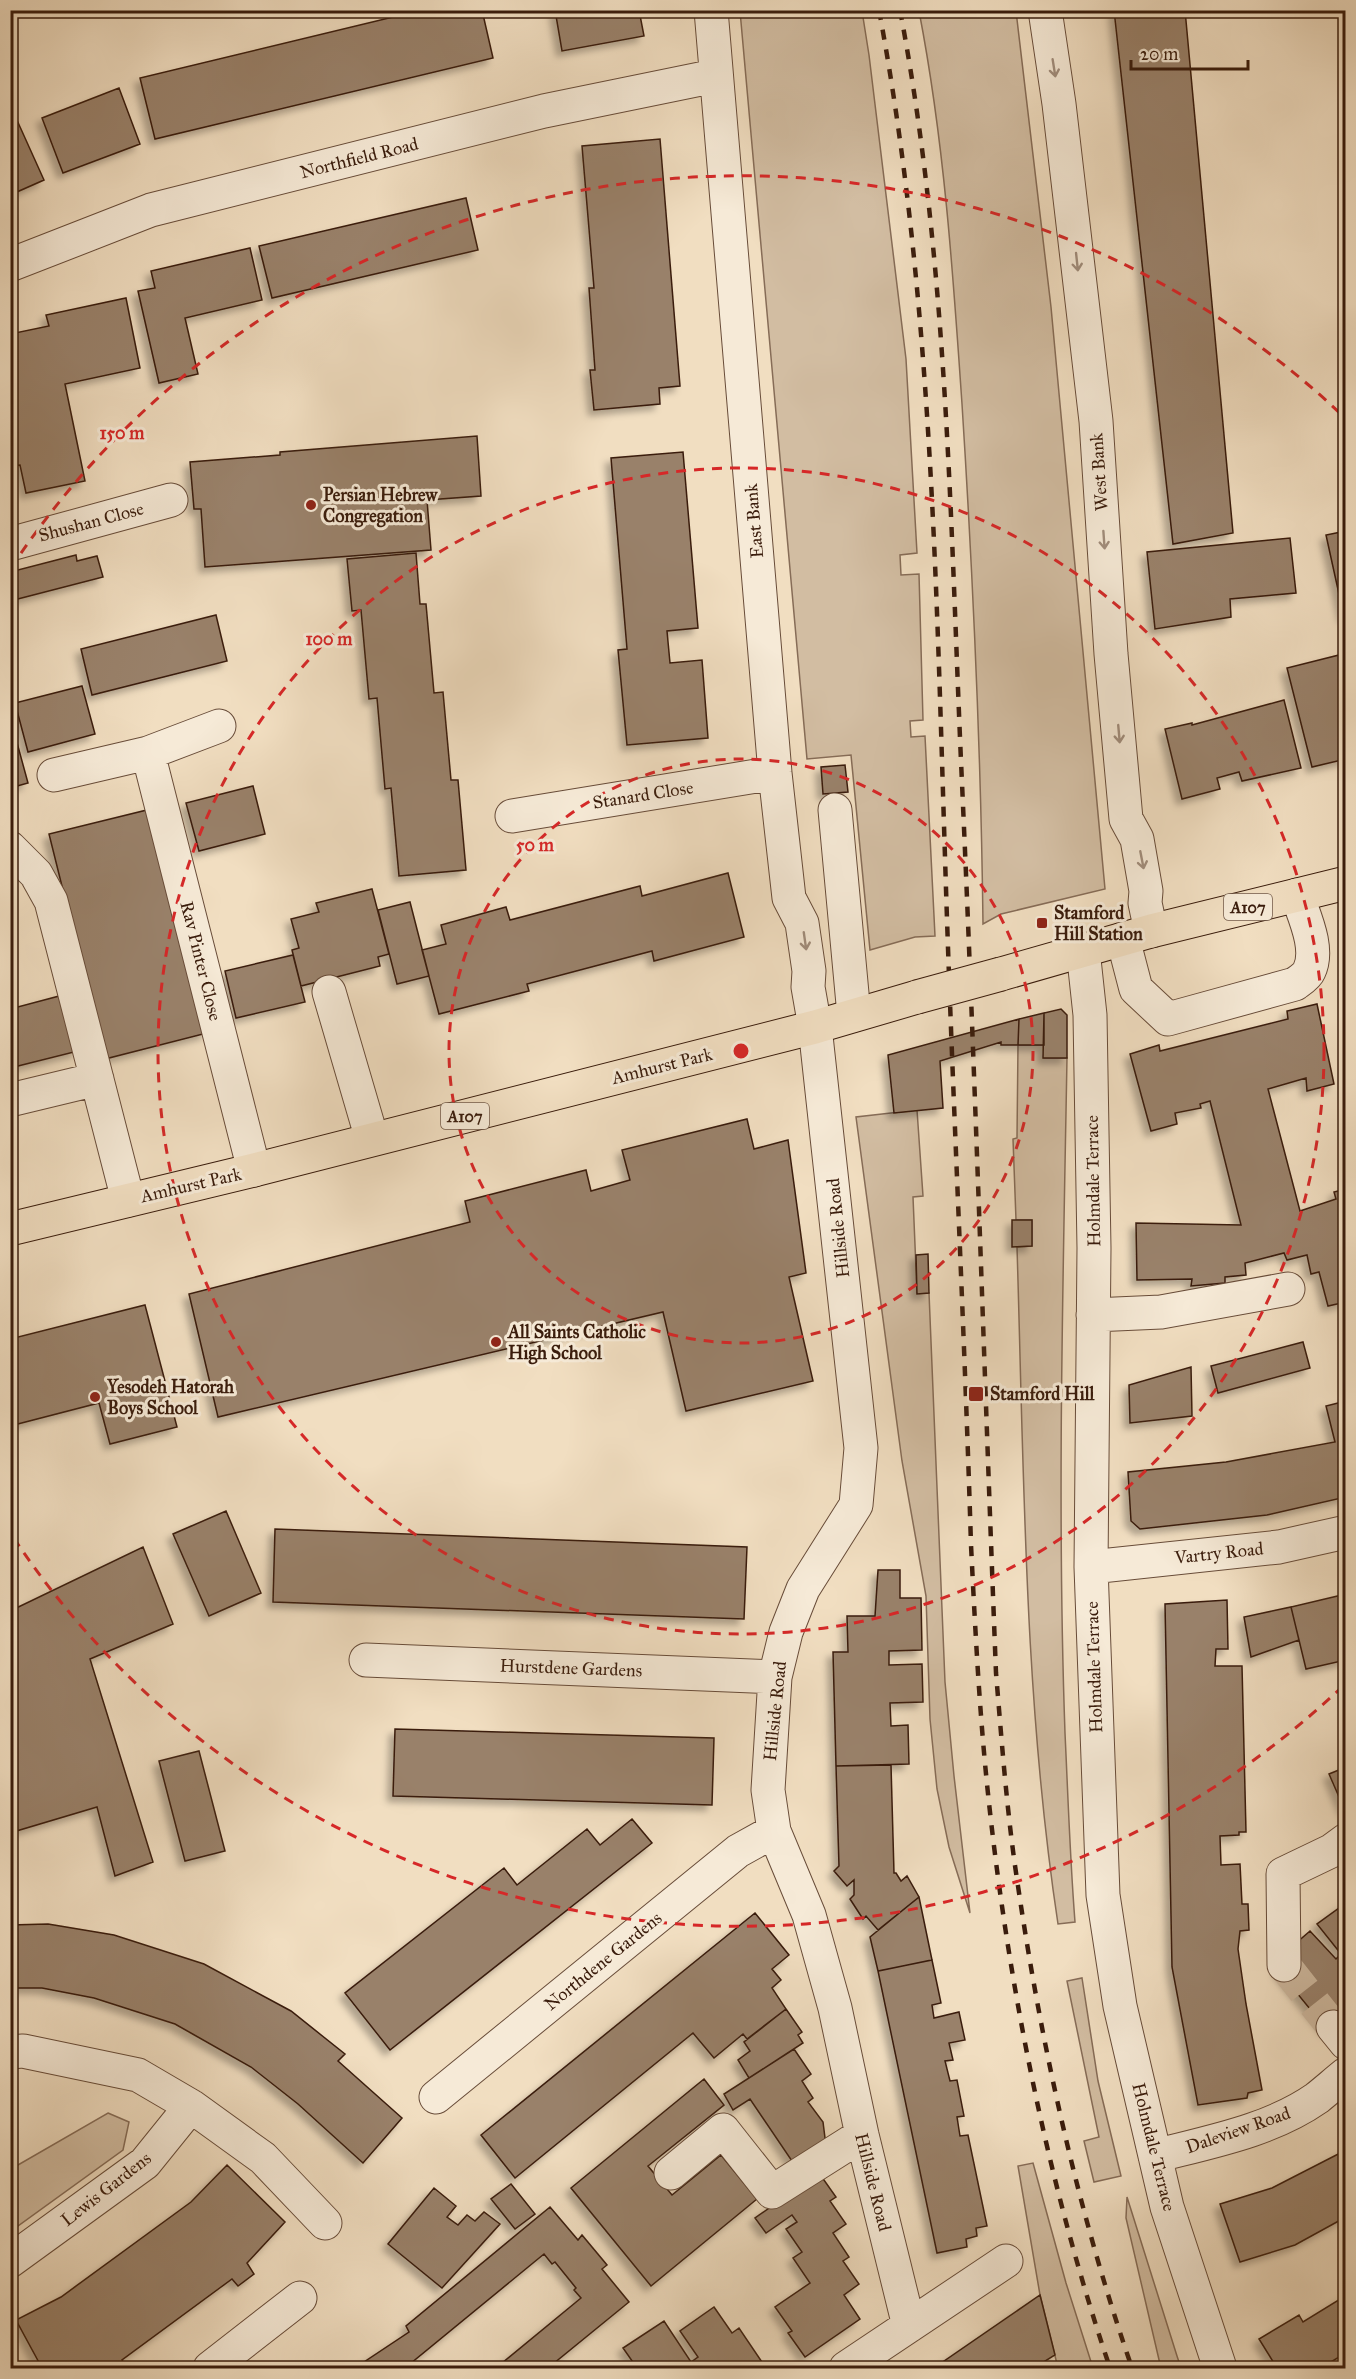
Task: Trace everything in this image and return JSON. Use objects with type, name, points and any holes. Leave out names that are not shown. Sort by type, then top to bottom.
[{"type":"main road","name":"Amhurst Park","points":[[10,1228],[254,1170],[815,1027],[1137,935],[1345,884]]},
{"type":"street","name":"East Bank","points":[[711,10],[775,773],[789,898],[802,923],[809,971],[808,987],[815,1027]]},
{"type":"street","name":"West Bank","points":[[1045,10],[1059,104],[1096,421],[1111,654],[1126,819],[1137,839],[1146,891],[1137,935],[1136,989],[1168,1019],[1295,984],[1309,972],[1313,955],[1297,895]]},
{"type":"street","name":"Northfield Road","points":[[10,265],[151,210],[544,111],[716,76]]},
{"type":"street","name":"Shushan Close","points":[[10,544],[171,500]]},
{"type":"street","points":[[54,775],[148,753],[219,726]]},
{"type":"street","name":"Rav Pinter Close","points":[[148,753],[254,1170]]},
{"type":"street","name":"Stanard Close","points":[[512,816],[775,773]]},
{"type":"street","points":[[835,810],[854,1015]]},
{"type":"street","points":[[10,848],[36,874],[51,901],[128,1200]]},
{"type":"street","name":"Holmdale Terrace","points":[[1083,950],[1090,1015],[1093,1316],[1091,1567],[1103,1895],[1120,2006],[1167,2207],[1220,2368]]},
{"type":"street","points":[[329,992],[372,1139]]},
{"type":"street","name":"Hillside Road","points":[[815,1027],[861,1448],[856,1505],[803,1589],[786,1632],[775,1677],[768,1790],[774,1831],[809,1915],[836,2008],[862,2135],[909,2326]]},
{"type":"street","points":[[10,1100],[97,1079]]},
{"type":"street","points":[[1093,1316],[1161,1312],[1288,1289]]},
{"type":"street","name":"Vartry Road","points":[[1091,1567],[1279,1547],[1346,1532]]},
{"type":"street","name":"Hurstdene Gardens","points":[[366,1660],[775,1677]]},
{"type":"street","name":"Northdene Gardens","points":[[436,2097],[738,1851],[774,1831]]},
{"type":"street","points":[[1284,1965],[1283,1874],[1331,1851],[1346,1840]]},
{"type":"street","points":[[10,2052],[23,2052],[138,2074],[191,2106],[263,2158],[325,2223]]},
{"type":"street","name":"Daleview Road","points":[[1155,2156],[1223,2139],[1273,2121],[1317,2097],[1346,2074]]},
{"type":"street","name":"Lewis Gardens","points":[[10,2261],[145,2163],[191,2106]]},
{"type":"street","points":[[671,2173],[723,2130],[772,2192],[862,2135]]},
{"type":"street","points":[[846,2368],[1006,2261]]},
{"type":"street","points":[[210,2368],[300,2298]]},
{"type":"shaded area","points":[[740,11],[862,11],[869,55],[906,359],[917,553],[900,555],[901,575],[919,574],[923,720],[910,721],[911,737],[925,736],[935,936],[915,937],[870,950],[851,755],[807,759]]},
{"type":"shaded area","points":[[919,11],[1016,11],[1051,307],[1105,889],[1001,914],[983,924],[976,664],[959,355],[941,157]]},
{"type":"shaded area","points":[[1018,1045],[1044,1045],[1044,1058],[1067,1058],[1061,1564],[1065,1733],[1075,1922],[1058,1924],[1038,1756],[1027,1586],[1017,1247],[1032,1246],[1032,1220],[1016,1220],[1013,1139],[1017,1138]]},
{"type":"shaded area","points":[[917,1110],[923,1196],[913,1197],[917,1293],[929,1293],[945,1682],[970,1913],[949,1847],[937,1789],[930,1719],[926,1596],[902,1461],[856,1117]]},
{"type":"shaded area","points":[[1082,1978],[1098,2081],[1121,2176],[1094,2182],[1084,2141],[1099,2137],[1067,1981]]},
{"type":"shaded area","points":[[108,2113],[129,2122],[123,2150],[11,2231],[11,2169]]},
{"type":"shaded area","points":[[1033,2163],[1066,2283],[1093,2368],[1058,2368],[1040,2295],[1018,2166]]},
{"type":"shaded area","points":[[1127,2197],[1181,2368],[1161,2368],[1126,2218]]},
{"type":"building","points":[[422,10],[482,10],[493,58],[155,139],[140,78]]},
{"type":"building","points":[[555,10],[639,10],[644,36],[562,51]]},
{"type":"building","points":[[1114,10],[1185,10],[1233,533],[1173,544]]},
{"type":"building","points":[[119,88],[140,144],[63,173],[42,118]]},
{"type":"building","points":[[16,118],[44,180],[10,195],[10,120]]},
{"type":"building","points":[[660,139],[680,386],[659,388],[660,404],[594,410],[590,370],[595,370],[589,288],[594,288],[582,146]]},
{"type":"building","points":[[466,198],[478,250],[272,298],[259,246]]},
{"type":"building","points":[[250,248],[262,300],[185,318],[198,374],[159,383],[138,291],[155,288],[151,271]]},
{"type":"building","points":[[126,298],[140,368],[65,384],[85,481],[26,493],[20,465],[10,466],[10,447],[14,446],[10,429],[10,334],[49,326],[46,315]]},
{"type":"building","name":"Persian Hebrew Congregation","points":[[477,436],[481,496],[427,500],[431,550],[205,567],[201,509],[194,509],[190,462],[280,455],[280,452]]},
{"type":"building","points":[[683,452],[698,628],[667,631],[670,663],[702,660],[708,738],[627,745],[618,650],[627,649],[611,458]]},
{"type":"building","points":[[1346,531],[1346,617],[1344,617],[1326,535]]},
{"type":"building","points":[[1290,538],[1296,593],[1230,599],[1231,617],[1155,629],[1147,552]]},
{"type":"building","points":[[416,553],[420,604],[426,604],[434,693],[443,692],[451,780],[458,780],[466,870],[399,876],[391,788],[385,789],[377,698],[369,699],[361,610],[352,611],[347,559]]},
{"type":"building","points":[[76,555],[77,561],[97,556],[103,577],[10,601],[10,572]]},
{"type":"building","points":[[216,615],[227,661],[92,695],[81,649]]},
{"type":"building","points":[[1339,655],[1346,681],[1346,759],[1312,767],[1287,668]]},
{"type":"building","points":[[82,686],[95,734],[28,752],[15,703]]},
{"type":"building","points":[[1284,700],[1301,768],[1242,781],[1239,772],[1217,778],[1220,789],[1182,799],[1165,729],[1192,723],[1192,725]]},
{"type":"building","points":[[10,717],[28,783],[10,788]]},
{"type":"building","points":[[845,765],[848,792],[823,794],[821,767]]},
{"type":"building","points":[[253,786],[265,834],[199,851],[186,803]]},
{"type":"building","points":[[151,809],[207,1033],[105,1059],[49,834]]},
{"type":"building","points":[[728,873],[744,937],[654,961],[652,951],[527,984],[529,991],[439,1014],[422,950],[446,944],[441,925],[506,907],[510,920],[640,886],[642,896]]},
{"type":"building","points":[[372,889],[389,954],[378,957],[380,966],[301,986],[292,950],[299,948],[291,919],[319,912],[316,903]]},
{"type":"building","points":[[410,902],[429,976],[397,984],[378,910]]},
{"type":"building","points":[[293,955],[305,1002],[236,1018],[225,971]]},
{"type":"building","points":[[63,995],[78,1051],[10,1068],[10,1009]]},
{"type":"building","points":[[1317,1004],[1334,1084],[1307,1091],[1306,1078],[1268,1089],[1300,1211],[1336,1199],[1334,1192],[1346,1189],[1346,1302],[1328,1306],[1319,1272],[1311,1274],[1307,1255],[1287,1260],[1284,1253],[1245,1263],[1246,1275],[1225,1277],[1225,1283],[1191,1286],[1192,1279],[1137,1280],[1136,1223],[1241,1225],[1210,1101],[1200,1104],[1201,1108],[1175,1113],[1177,1124],[1151,1131],[1130,1054],[1159,1045],[1160,1051],[1288,1019],[1287,1011]]},
{"type":"building","points":[[1061,1009],[1067,1015],[1067,1058],[1043,1058],[1044,1013]]},
{"type":"building","points":[[1044,1013],[1044,1045],[1018,1045],[1019,1019]]},
{"type":"building","points":[[1019,1019],[1018,1045],[1001,1045],[1001,1042],[940,1061],[943,1108],[894,1113],[888,1055]]},
{"type":"building","points":[[747,1119],[754,1149],[788,1140],[806,1273],[789,1277],[813,1381],[686,1411],[663,1312],[218,1417],[189,1294],[470,1222],[465,1201],[586,1170],[591,1191],[630,1180],[622,1150]]},
{"type":"building","points":[[1012,1220],[1032,1220],[1032,1246],[1012,1247]]},
{"type":"building","points":[[928,1254],[929,1293],[917,1294],[916,1255]]},
{"type":"building","name":"Yesodeh Hatorah Boys School","points":[[145,1305],[177,1427],[110,1444],[99,1403],[10,1426],[10,1339]]},
{"type":"building","points":[[1303,1342],[1310,1368],[1218,1393],[1211,1366]]},
{"type":"building","points":[[1191,1367],[1192,1416],[1130,1423],[1129,1385]]},
{"type":"building","points":[[1346,1401],[1346,1497],[1267,1515],[1140,1529],[1131,1521],[1128,1472],[1226,1462],[1335,1442],[1326,1406]]},
{"type":"building","points":[[226,1511],[261,1593],[209,1616],[173,1534]]},
{"type":"building","points":[[275,1529],[747,1547],[744,1619],[273,1602]]},
{"type":"building","points":[[143,1547],[173,1624],[90,1659],[153,1862],[115,1876],[97,1807],[13,1832],[10,1824],[10,1611]]},
{"type":"building","points":[[878,1570],[900,1570],[900,1598],[921,1598],[922,1650],[889,1651],[889,1665],[922,1664],[923,1702],[890,1703],[891,1726],[908,1725],[909,1764],[836,1766],[833,1652],[848,1652],[847,1616],[875,1616]]},
{"type":"building","points":[[1346,1594],[1346,1660],[1306,1669],[1291,1607]]},
{"type":"building","points":[[1227,1600],[1228,1649],[1216,1649],[1215,1666],[1242,1666],[1246,1832],[1239,1832],[1239,1835],[1220,1836],[1221,1865],[1240,1864],[1242,1904],[1248,1904],[1249,1930],[1240,1931],[1238,1949],[1262,2090],[1248,2093],[1247,2098],[1198,2105],[1172,1967],[1165,1604]]},
{"type":"building","points":[[1291,1607],[1299,1640],[1251,1657],[1244,1617]]},
{"type":"building","points":[[395,1729],[714,1738],[712,1805],[393,1796]]},
{"type":"building","points":[[199,1751],[225,1851],[185,1861],[159,1761]]},
{"type":"building","points":[[891,1765],[894,1873],[901,1881],[907,1876],[919,1897],[878,1930],[866,1916],[863,1919],[850,1899],[854,1895],[854,1880],[847,1886],[834,1871],[839,1866],[836,1766]]},
{"type":"building","points":[[1346,1767],[1346,1813],[1329,1774]]},
{"type":"building","points":[[632,1819],[652,1843],[390,2050],[345,1993],[504,1868],[517,1885],[587,1829],[600,1845]]},
{"type":"building","points":[[919,1897],[932,1960],[878,1971],[870,1937]]},
{"type":"building","points":[[1346,1903],[1346,2017],[1328,2031],[1278,1970],[1287,1951],[1310,1931],[1336,1959],[1341,1954],[1317,1924]]},
{"type":"building","points":[[755,1913],[789,1955],[772,1969],[781,1980],[772,1988],[786,2009],[747,2039],[743,2034],[714,2058],[693,2033],[515,2178],[481,2135]]},
{"type":"building","points":[[48,1924],[114,1935],[204,1964],[291,2011],[345,2054],[338,2061],[402,2118],[363,2163],[298,2104],[251,2067],[175,2024],[94,1998],[42,1988],[10,1988],[10,1925]]},
{"type":"building","points":[[932,1960],[941,2003],[932,2005],[934,2018],[959,2012],[965,2040],[949,2043],[953,2060],[945,2061],[950,2081],[957,2080],[964,2116],[957,2117],[960,2136],[968,2135],[987,2226],[976,2228],[977,2236],[966,2239],[967,2247],[937,2253],[878,1971]]},
{"type":"building","points":[[786,2009],[802,2032],[798,2035],[803,2043],[749,2078],[738,2060],[750,2051],[744,2042]]},
{"type":"building","points":[[794,2049],[811,2074],[802,2081],[813,2098],[808,2102],[823,2122],[826,2146],[796,2167],[750,2099],[733,2110],[724,2094]]},
{"type":"building","points":[[704,2079],[724,2105],[648,2166],[672,2195],[721,2155],[757,2199],[651,2286],[571,2188]]},
{"type":"building","points":[[1346,2150],[1346,2217],[1295,2245],[1240,2262],[1220,2204],[1272,2188]]},
{"type":"building","points":[[227,2165],[285,2222],[247,2263],[254,2274],[238,2286],[232,2279],[122,2360],[127,2367],[125,2368],[42,2368],[16,2320],[61,2297],[191,2202]]},
{"type":"building","points":[[819,2173],[836,2197],[830,2201],[846,2224],[833,2233],[849,2257],[843,2261],[859,2284],[844,2295],[860,2319],[805,2357],[788,2333],[792,2331],[775,2307],[810,2283],[793,2258],[802,2252],[786,2229],[797,2222],[792,2215],[766,2233],[755,2218]]},
{"type":"building","points":[[511,2184],[535,2214],[515,2229],[491,2199]]},
{"type":"building","points":[[434,2188],[456,2206],[447,2217],[458,2225],[467,2215],[475,2221],[484,2212],[500,2224],[442,2288],[388,2244]]},
{"type":"building","points":[[550,2207],[578,2240],[582,2235],[607,2265],[602,2269],[629,2302],[548,2368],[496,2368],[581,2298],[574,2290],[576,2288],[555,2262],[552,2264],[544,2254],[405,2368],[355,2368],[409,2332],[406,2326]]},
{"type":"building","points":[[1040,2295],[1055,2355],[1034,2368],[934,2368]]},
{"type":"building","points":[[1345,2296],[1346,2353],[1329,2363],[1332,2368],[1277,2368],[1259,2339],[1299,2315],[1303,2322]]},
{"type":"building","points":[[714,2307],[732,2333],[739,2328],[766,2368],[637,2368],[623,2348],[664,2321],[691,2362],[698,2357],[680,2331]]},
{"type":"tunnel","points":[[1284,1965],[1333,2027]]},
{"type":"railway","points":[[879,10],[910,220],[928,432],[934,539],[971,1545],[979,1695],[987,1784],[1006,1932],[1032,2080],[1067,2226],[1110,2368]]},
{"type":"railway","points":[[900,10],[916,103],[928,197],[944,384],[971,989],[996,1673],[1005,1780],[1018,1886],[1050,2069],[1095,2250],[1132,2368]]},
{"type":"place","name":"Persian Hebrew Congregation","points":[[311,505]]},
{"type":"place","name":"Stamford Hill Station","points":[[1042,923]]},
{"type":"place","name":"All Saints Catholic High School","points":[[496,1342]]},
{"type":"place","name":"Stamford Hill","points":[[976,1394]]},
{"type":"place","name":"Yesodeh Hatorah Boys School","points":[[95,1397]]}]
